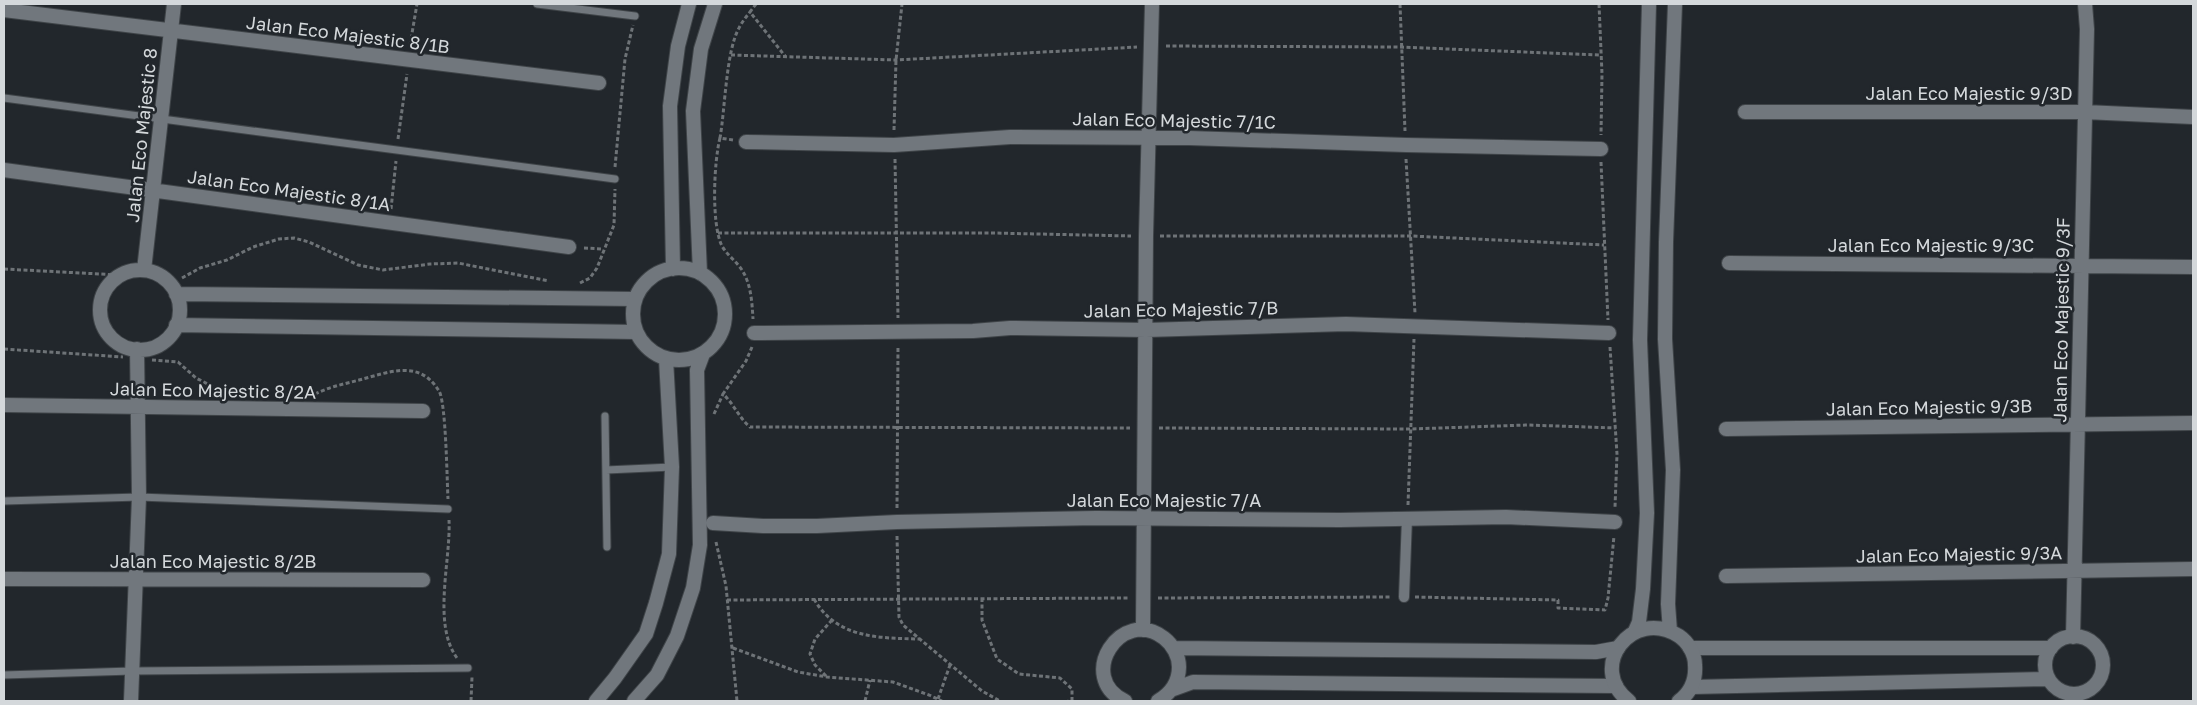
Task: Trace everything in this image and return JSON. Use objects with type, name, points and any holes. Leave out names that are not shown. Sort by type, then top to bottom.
[{"type":"street","name":"Jalan Eco Majestic 8","points":[[144,270],[174,4]]},
{"type":"street","points":[[673,269],[670,106],[678,46],[689,4]]},
{"type":"street","points":[[700,273],[692,111],[701,49],[715,4]]},
{"type":"street","points":[[1144,630],[1146,236],[1152,4]]},
{"type":"street","points":[[1635,631],[1639,622],[1643,589],[1647,513],[1640,340],[1648,4]]},
{"type":"street","points":[[1670,630],[1668,604],[1673,470],[1665,339],[1666,242],[1675,4]]},
{"type":"street","name":"Jalan Eco Majestic 9/3F","points":[[2073,637],[2087,29],[2085,4]]},
{"type":"street","name":"Jalan Eco Majestic 8/1B","points":[[4,10],[599,83]]},
{"type":"street","name":"Jalan Eco Majestic 9/3D","points":[[1745,112],[2085,112],[2193,117]]},
{"type":"street","name":"Jalan Eco Majestic 7/1C","points":[[746,142],[894,145],[1010,137],[1149,138],[1601,148]]},
{"type":"street","name":"Jalan Eco Majestic 8/1A","points":[[4,170],[569,247]]},
{"type":"street","name":"Jalan Eco Majestic 9/3C","points":[[1730,263],[2193,267]]},
{"type":"street","points":[[673,269],[686,269],[700,273],[711,281],[720,292],[725,305],[725,320],[722,333],[714,345],[703,354],[690,360],[666,359],[654,353],[643,344],[636,332],[633,321],[635,299],[641,288],[650,278],[660,272],[673,269]]},
{"type":"street","points":[[144,270],[164,278],[174,290],[179,315],[176,326],[170,336],[160,344],[137,354],[114,340],[105,330],[100,318],[100,306],[103,294],[110,283],[120,275],[131,271],[144,270]]},
{"type":"street","points":[[174,290],[635,299]]},
{"type":"street","name":"Jalan Eco Majestic 7/B","points":[[754,333],[973,331],[1010,328],[1146,330],[1346,324],[1609,333]]},
{"type":"street","points":[[176,326],[636,332]]},
{"type":"street","points":[[131,701],[139,497],[137,354]]},
{"type":"street","points":[[634,701],[657,675],[677,636],[693,588],[700,545],[697,370],[703,354]]},
{"type":"street","points":[[596,701],[646,634],[669,554],[672,467],[666,359]]},
{"type":"street","name":"Jalan Eco Majestic 8/2A","points":[[4,405],[423,411]]},
{"type":"street","name":"Jalan Eco Majestic 9/3B","points":[[1726,429],[2193,423]]},
{"type":"street","name":"Jalan Eco Majestic 7/A","points":[[713,523],[763,526],[817,526],[897,522],[1145,518],[1340,520],[1506,517],[1615,522]]},
{"type":"street","points":[[1404,597],[1407,518]]},
{"type":"street","name":"Jalan Eco Majestic 9/3A","points":[[1726,576],[2193,569]]},
{"type":"street","name":"Jalan Eco Majestic 8/2B","points":[[4,579],[423,580]]},
{"type":"street","points":[[1629,701],[1616,686],[1612,675],[1612,664],[1618,648],[1635,631],[1659,627],[1670,630],[1682,638],[1690,648],[1695,661],[1696,674],[1692,687],[1679,701]]},
{"type":"street","points":[[1125,701],[1111,690],[1105,680],[1103,667],[1105,655],[1111,645],[1120,636],[1131,631],[1144,630],[1161,636],[1174,648],[1179,665],[1178,674],[1171,690]]},
{"type":"street","points":[[2073,637],[2089,640],[2100,652],[2103,668],[2097,683],[2091,689],[2075,698],[2060,690],[2048,678],[2045,663],[2051,648],[2057,642],[2073,637]]},
{"type":"street","points":[[1174,648],[1596,652],[1618,648]]},
{"type":"street","points":[[1690,648],[2051,648]]},
{"type":"street","points":[[1692,687],[2048,678]]},
{"type":"street","points":[[1158,701],[1171,690],[1193,682],[1616,686]]},
{"type":"lane","points":[[538,4],[635,16]]},
{"type":"lane","points":[[4,98],[615,180]]},
{"type":"lane","points":[[605,416],[607,547]]},
{"type":"lane","points":[[606,470],[672,467]]},
{"type":"lane","points":[[4,500],[139,497],[448,509]]},
{"type":"lane","points":[[4,675],[132,671],[468,668]]},
{"type":"path","points":[[389,223],[408,60],[417,4]]},
{"type":"path","points":[[756,4],[738,28],[731,55],[720,138],[716,152],[715,223],[718,233],[1411,236],[1604,245]]},
{"type":"path","points":[[902,4],[896,60],[894,145],[898,331],[897,522],[899,617],[903,625],[982,692],[1000,701]]},
{"type":"path","points":[[1400,4],[1415,325],[1407,518]]},
{"type":"path","points":[[727,600],[1404,597],[1558,600],[1558,608],[1605,610],[1608,598],[1615,522],[1617,454],[1604,245],[1601,148],[1602,74],[1599,4]]},
{"type":"path","points":[[750,12],[786,57]]},
{"type":"path","points":[[578,284],[590,278],[597,268],[614,225],[615,180],[625,59],[635,16]]},
{"type":"path","points":[[731,55],[896,60],[1151,46],[1401,47],[1600,55]]},
{"type":"path","points":[[720,138],[746,142]]},
{"type":"path","points":[[174,290],[200,268],[227,260],[253,247],[279,239],[294,238],[309,242],[358,265],[383,270],[430,264],[458,263],[553,282]]},
{"type":"path","points":[[569,247],[603,249]]},
{"type":"path","points":[[4,269],[120,275]]},
{"type":"path","points":[[4,349],[137,354],[178,362],[196,378],[217,390],[226,392]]},
{"type":"path","points":[[311,395],[329,387],[402,369],[425,376],[440,392],[444,422],[450,535],[443,586],[449,647],[460,662],[472,671],[472,701]]},
{"type":"path","points":[[743,422],[750,427],[1411,429],[1527,425],[1616,428]]},
{"type":"path","points":[[982,598],[982,620],[997,659],[1019,674],[1060,678],[1072,689],[1072,700],[1068,701]]},
{"type":"path","points":[[814,599],[820,610],[837,625],[859,634],[921,639]]},
{"type":"path","points":[[827,677],[815,665],[810,654],[815,639],[832,620]]},
{"type":"path","points":[[737,701],[733,648],[798,672],[827,677],[892,682],[940,700],[950,665]]},
{"type":"path","points":[[865,701],[870,680]]}]
